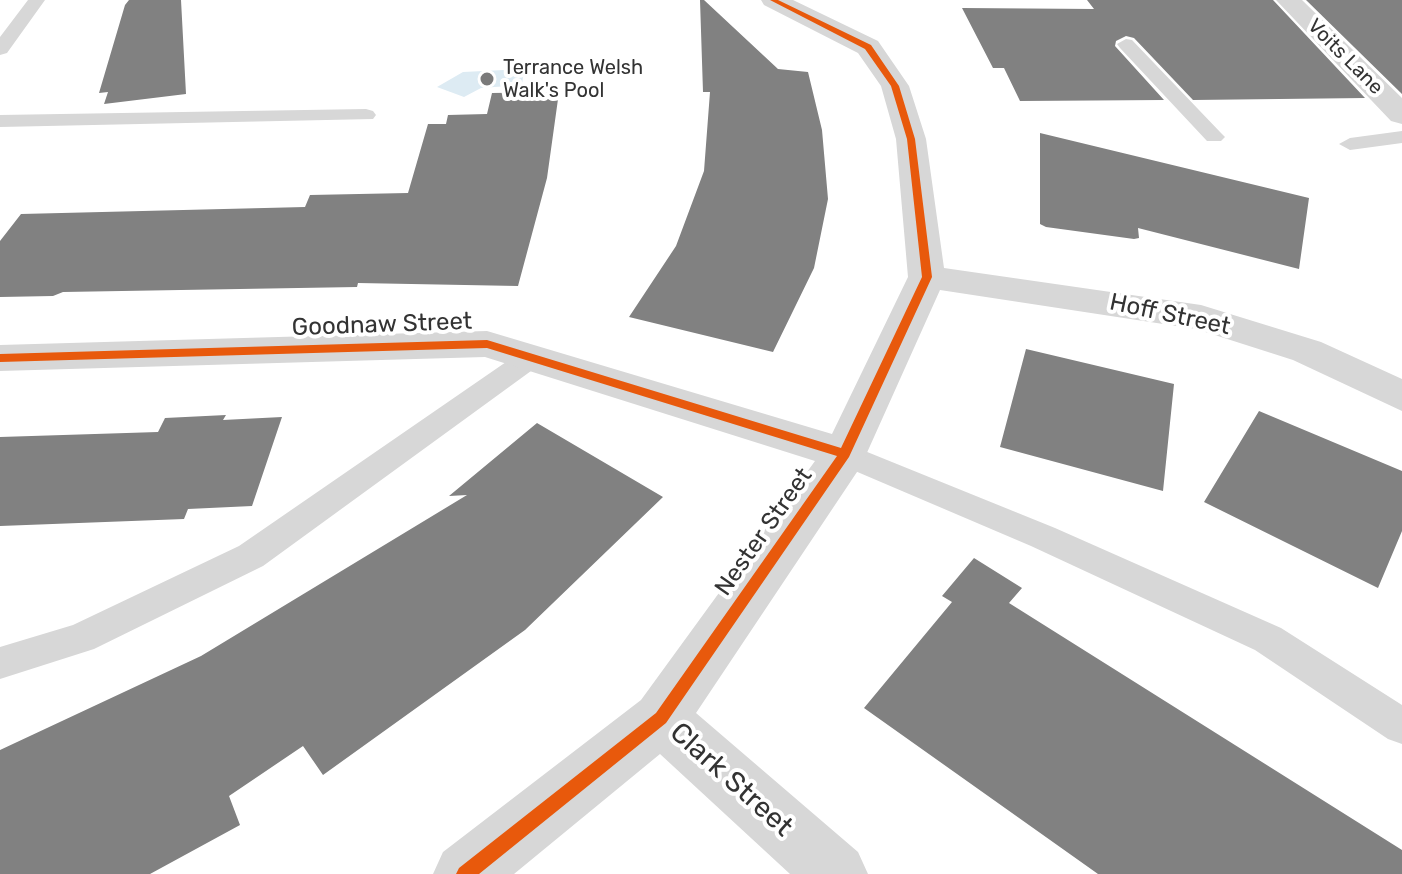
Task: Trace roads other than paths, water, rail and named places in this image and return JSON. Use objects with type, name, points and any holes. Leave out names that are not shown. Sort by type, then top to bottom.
[{"type":"street","points":[[773,0],[868,47],[895,86],[911,139],[927,277]]},
{"type":"street","name":"Voits Lane","points":[[1288,0],[1402,115]]},
{"type":"street","name":"Hoff Street","points":[[927,277],[1201,317],[1307,351],[1402,396]]},
{"type":"street","name":"Nester Street","points":[[465,874],[661,718],[845,454],[927,277]]},
{"type":"street","name":"Goodnaw Street","points":[[0,358],[487,344],[845,454]]},
{"type":"street","name":"Clark Street","points":[[661,718],[836,874]]},
{"type":"lane","points":[[0,49],[37,0]]},
{"type":"lane","points":[[1126,44],[1214,137]]},
{"type":"lane","points":[[0,121],[366,115]]},
{"type":"lane","points":[[1350,144],[1402,137]]},
{"type":"lane","points":[[0,663],[81,638],[251,556],[532,357]]},
{"type":"lane","points":[[845,454],[1043,537],[1268,639],[1402,726]]},
{"type":"place","name":"Terrance Welsh Walk's Pool","points":[[487,79]]}]
